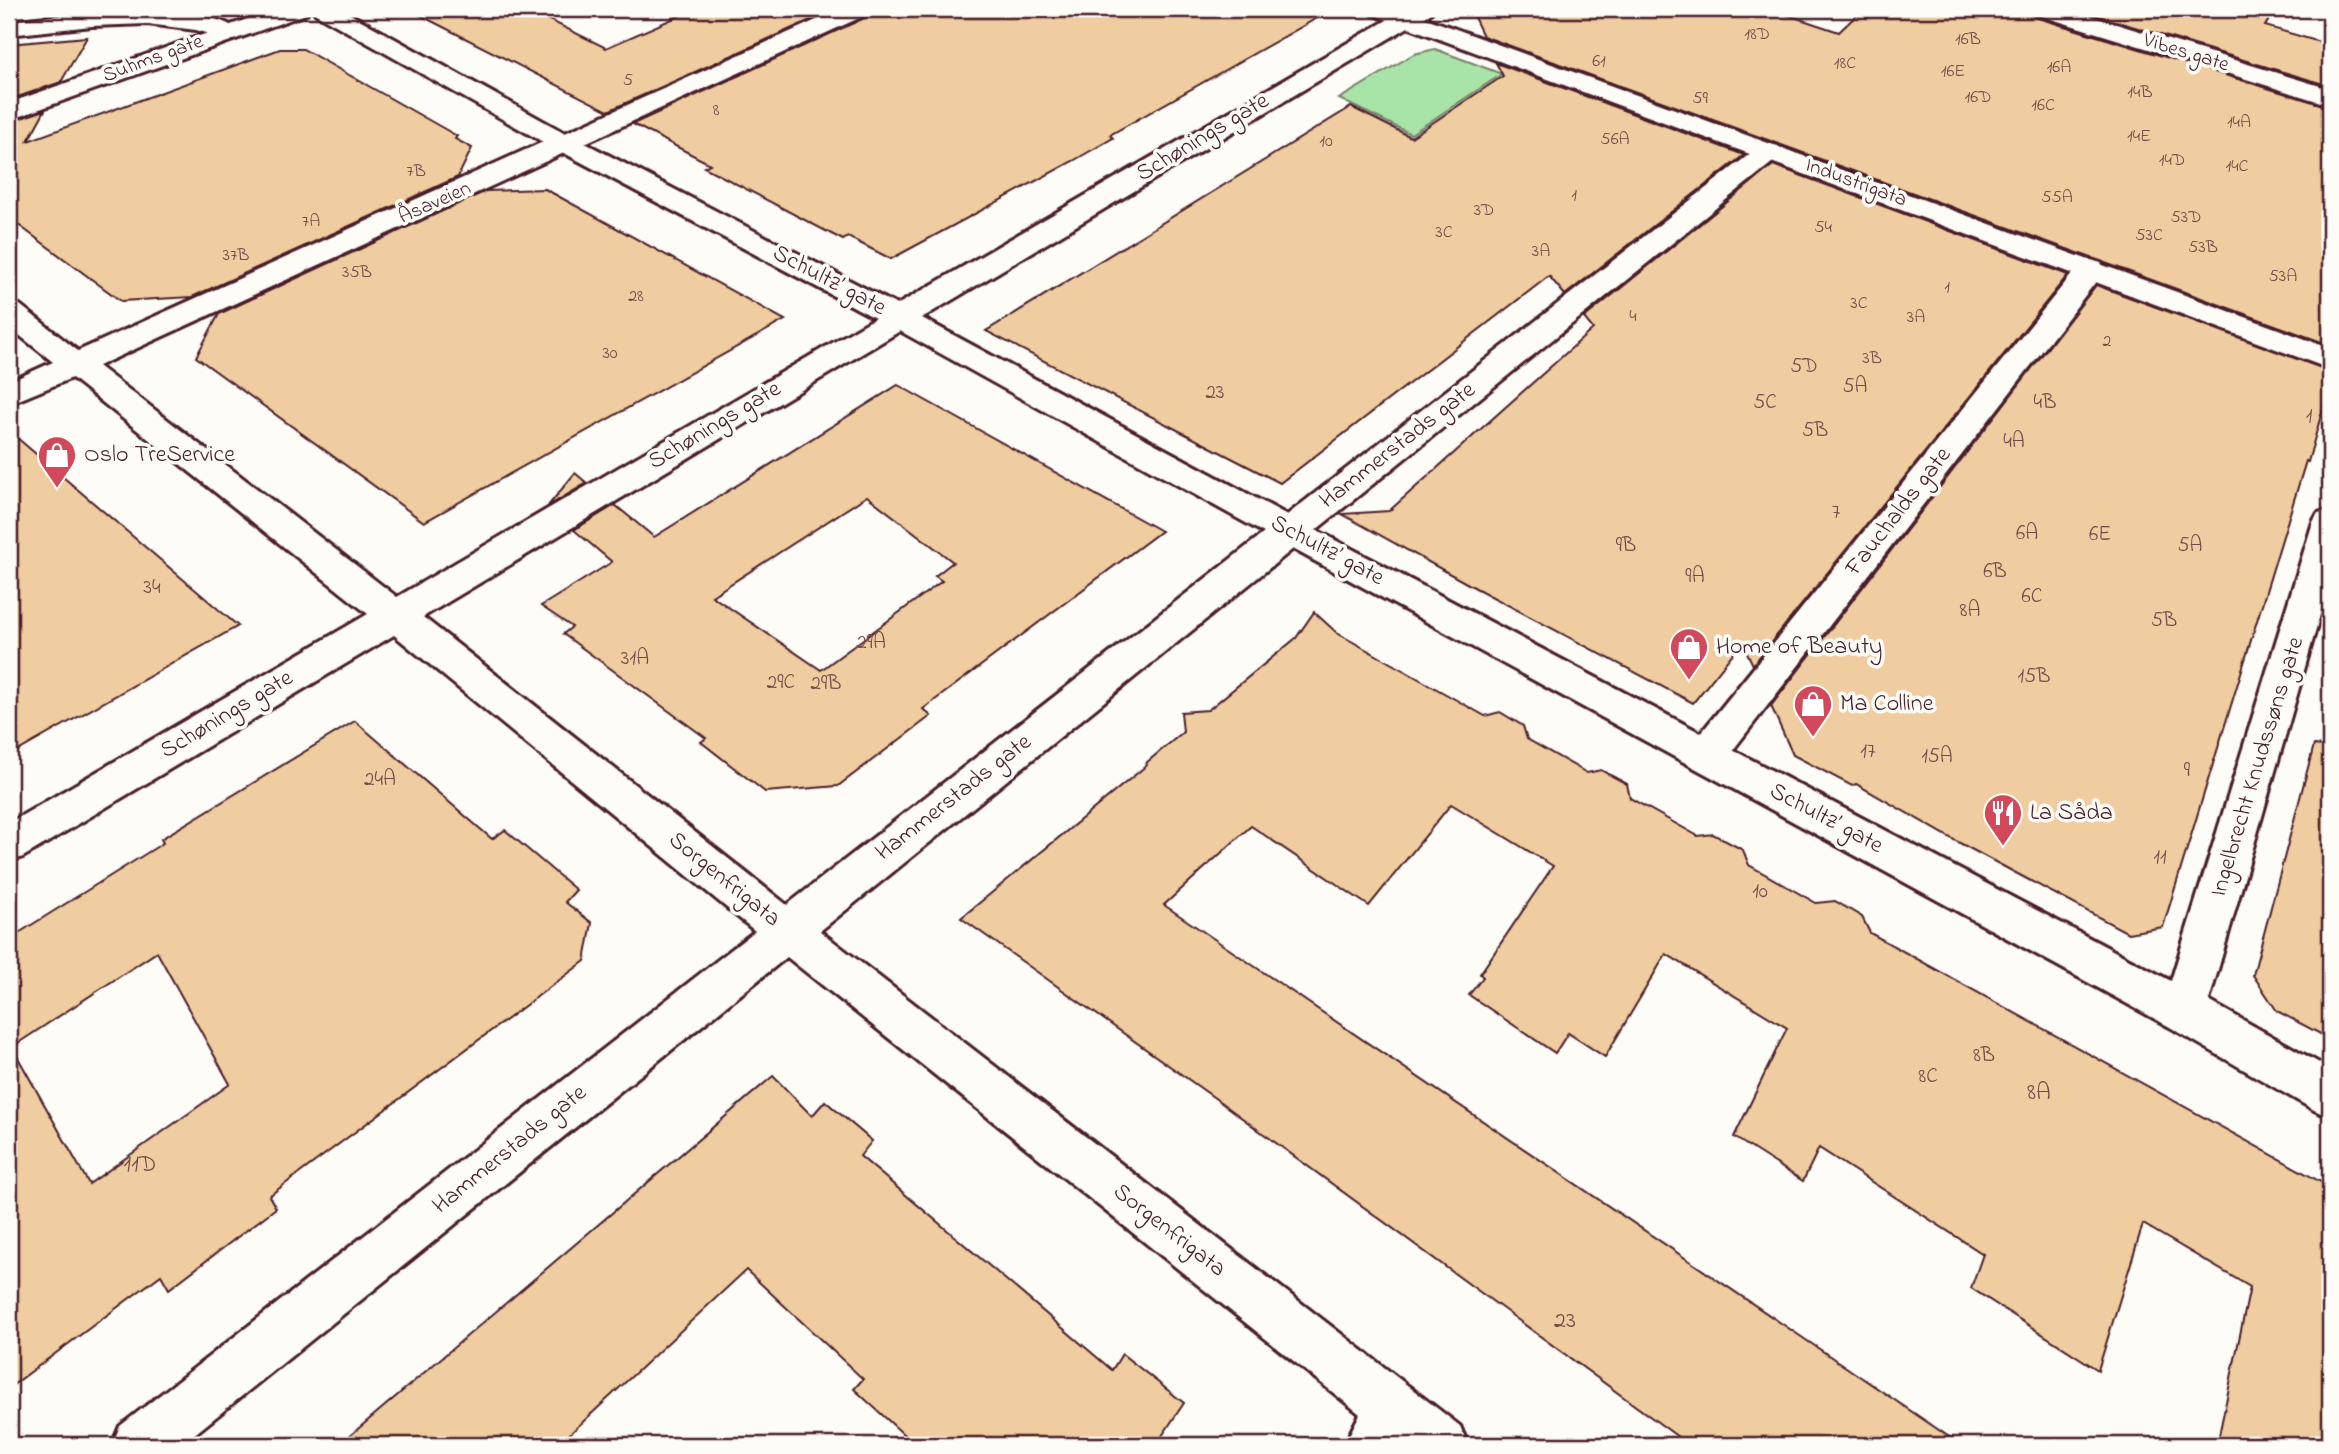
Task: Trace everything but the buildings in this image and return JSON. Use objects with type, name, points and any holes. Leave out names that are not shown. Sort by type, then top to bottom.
[{"type":"street","name":"Suhms gate","points":[[9,112],[227,32],[299,9]]},
{"type":"street","name":"Schultz’ gate","points":[[324,9],[566,144],[899,318],[1290,532],[2184,1012],[2330,1094]]},
{"type":"street","name":"Åsaveien","points":[[9,394],[860,9]]},
{"type":"street","name":"Vibes gate","points":[[2043,9],[2330,97]]},
{"type":"street","name":"Industrigata","points":[[1403,12],[1769,152],[2330,359]]},
{"type":"street","name":"Schønings gate","points":[[9,844],[899,318],[1403,12]]},
{"type":"street","points":[[9,28],[153,16],[201,22],[227,32]]},
{"type":"street","name":"Hammerstads gate","points":[[139,1445],[1769,152]]},
{"type":"street","name":"Fauchalds gate","points":[[1707,755],[2091,269]]},
{"type":"street","name":"Sorgenfrigata","points":[[9,312],[395,615],[786,930],[1383,1427],[1441,1445]]},
{"type":"street","name":"Ingelbrecht Knudssøns gate","points":[[2184,1012],[2330,522]]},
{"type":"green space","points":[[1435,49],[1502,74],[1411,134],[1339,99],[1414,54]]},
{"type":"place","name":"Oslo TreService","points":[[57,489]]},
{"type":"place","name":"Home of Beauty","points":[[1689,681]]},
{"type":"place","name":"Ma Colline","points":[[1813,738]]},
{"type":"place","name":"La Såda","points":[[2003,847]]}]
